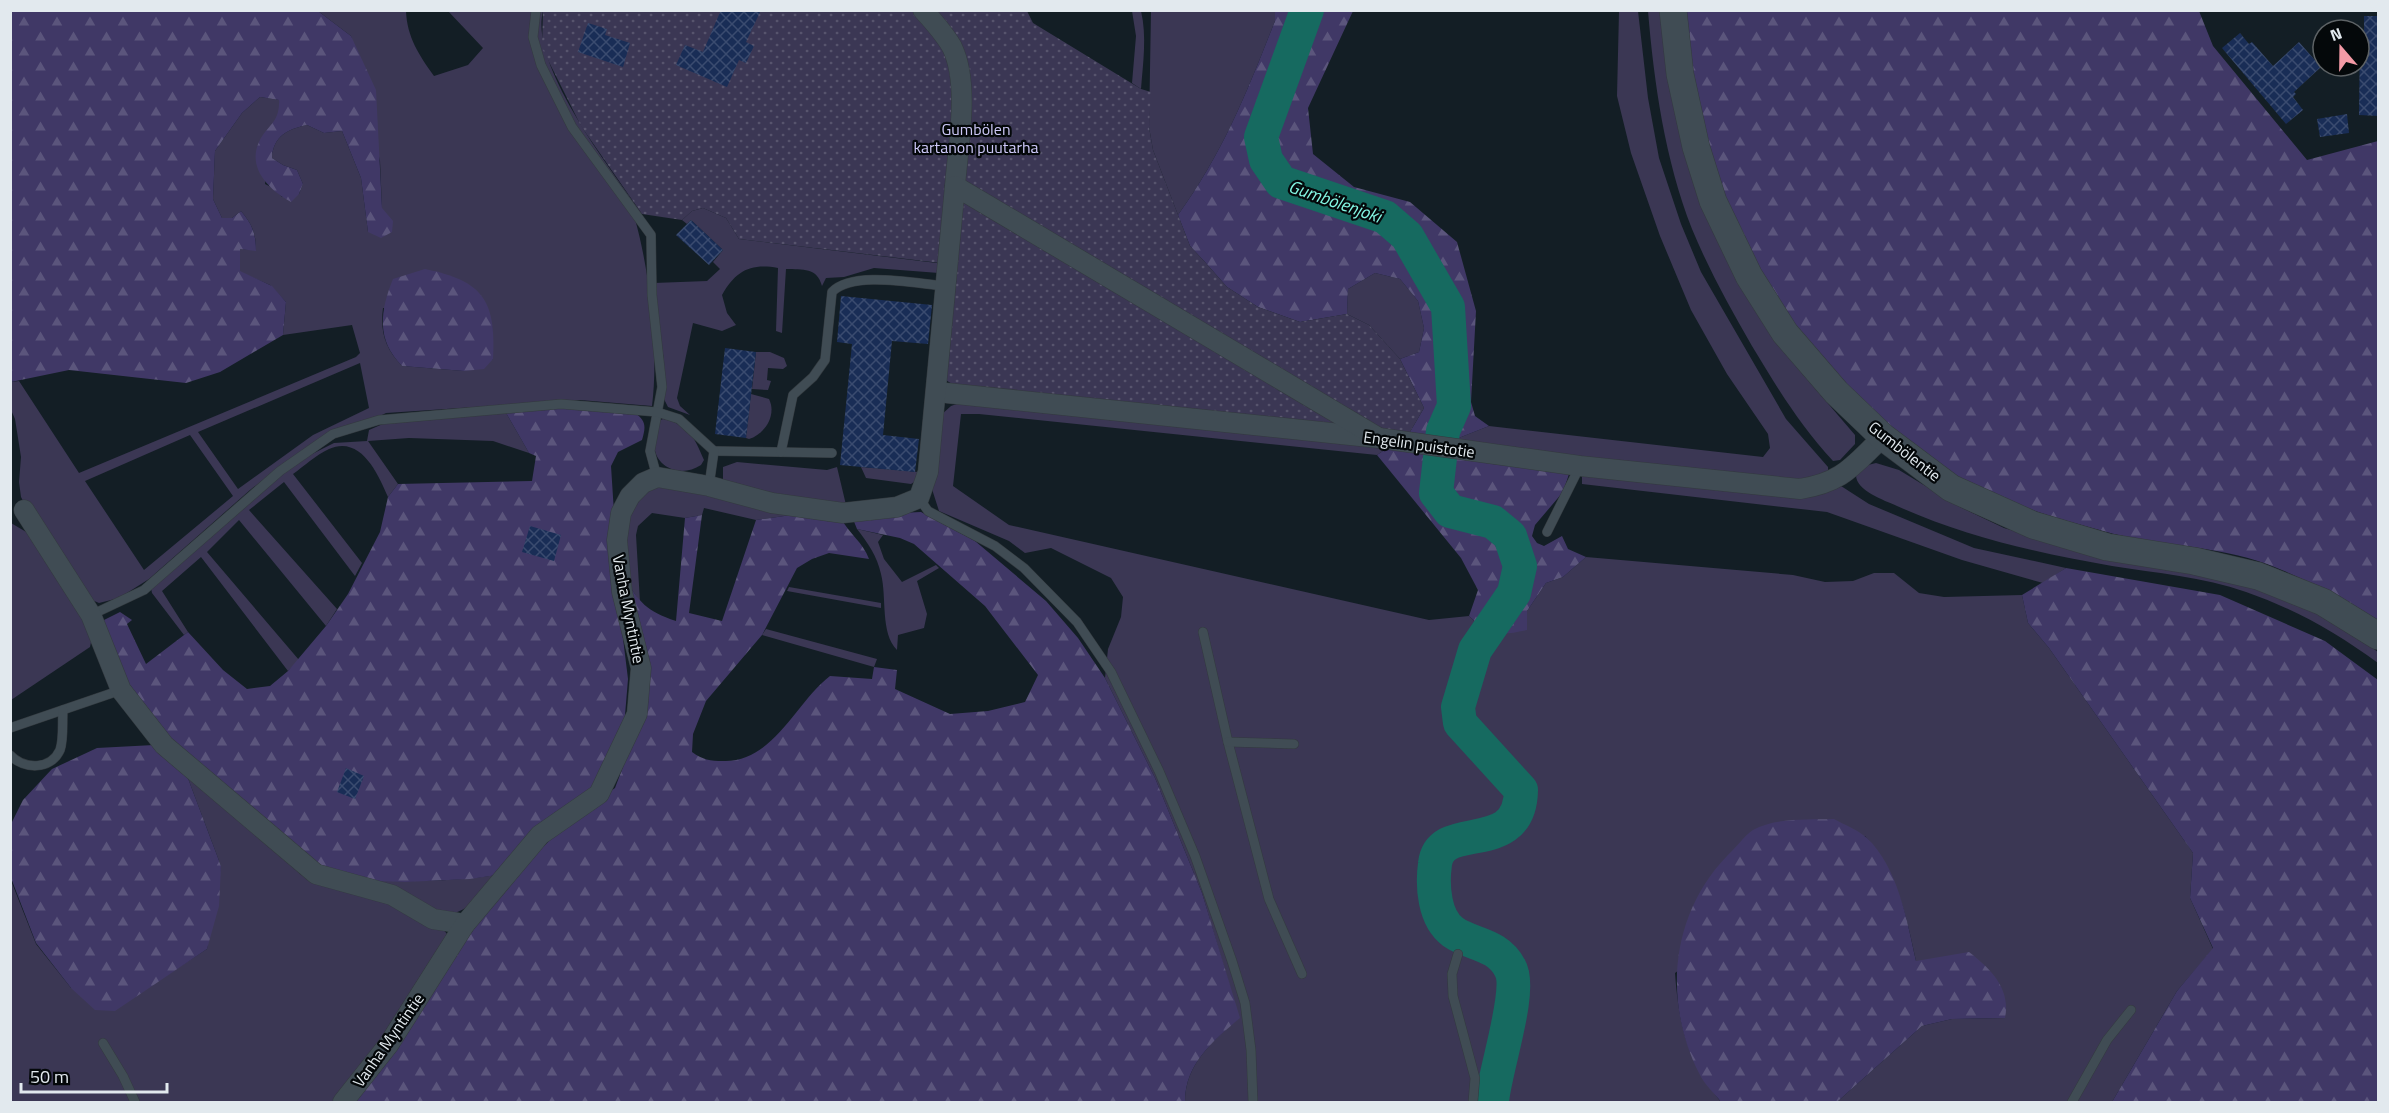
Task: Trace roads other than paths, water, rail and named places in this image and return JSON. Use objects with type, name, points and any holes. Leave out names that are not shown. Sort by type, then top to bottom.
[{"type":"main road","name":"Gumbölentie","points":[[1673,10],[1680,74],[1696,147],[1713,201],[1749,276],[1785,333],[1836,392],[1883,437],[1951,488],[2033,525],[2107,547],[2194,561],[2258,576],[2323,602],[2379,636]]},
{"type":"street","points":[[657,477],[709,486],[772,503],[843,513],[897,507],[919,498],[928,472],[937,392],[961,108],[958,68],[953,50],[944,34],[923,10]]},
{"type":"street","points":[[955,186],[1379,438]]},
{"type":"street","name":"Engelin puistotie","points":[[937,392],[1379,438],[1580,466],[1800,489],[1826,485],[1842,476],[1883,437]]},
{"type":"street","name":"Vanha Myntintie","points":[[343,1102],[389,1044],[465,924],[540,835],[599,794],[638,714],[641,668],[622,592],[617,540],[621,513],[630,496],[643,483],[657,477]]},
{"type":"street","points":[[17,508],[91,615],[121,690],[164,745],[316,874],[392,895],[433,919],[465,924]]},
{"type":"lane","points":[[536,10],[533,37],[541,65],[572,127],[651,235],[652,296],[662,387],[650,451],[657,477]]},
{"type":"lane","points":[[780,452],[793,394],[813,377],[825,360],[832,292],[838,285],[863,279],[945,286]]},
{"type":"lane","points":[[91,615],[144,591],[280,471],[333,434],[379,420],[561,404],[657,412],[679,419],[714,451],[832,453]]},
{"type":"lane","points":[[709,486],[714,451]]},
{"type":"lane","points":[[1547,532],[1580,466]]},
{"type":"lane","points":[[919,498],[928,511],[995,546],[1024,568],[1077,622],[1111,672],[1159,771],[1190,845],[1232,961],[1245,1003],[1251,1050],[1253,1102]]},
{"type":"lane","points":[[1203,632],[1228,742],[1269,899],[1302,974]]},
{"type":"lane","points":[[10,728],[121,690]]},
{"type":"lane","points":[[10,755],[16,762],[29,767],[48,762],[61,748],[63,710]]},
{"type":"lane","points":[[1228,742],[1294,744]]},
{"type":"lane","points":[[1458,954],[1452,974],[1453,996],[1475,1078],[1473,1102]]},
{"type":"lane","points":[[2072,1102],[2107,1040],[2131,1010]]},
{"type":"lane","points":[[104,1043],[135,1102]]},
{"type":"waterway","name":"Gumbölenjoki","points":[[1307,10],[1261,137],[1266,160],[1281,182],[1385,217],[1407,236],[1448,307],[1454,406],[1443,431],[1436,493],[1450,511],[1493,522],[1510,536],[1520,566],[1514,593],[1475,650],[1458,707],[1460,723],[1521,790],[1517,811],[1508,824],[1495,832],[1450,843],[1440,850],[1434,873],[1434,891],[1438,910],[1447,926],[1460,936],[1498,954],[1510,968],[1513,979],[1511,1012],[1492,1102]]},
{"type":"park label","name":"Gumbölen kartanon puutarha","points":[[976,138]]}]
